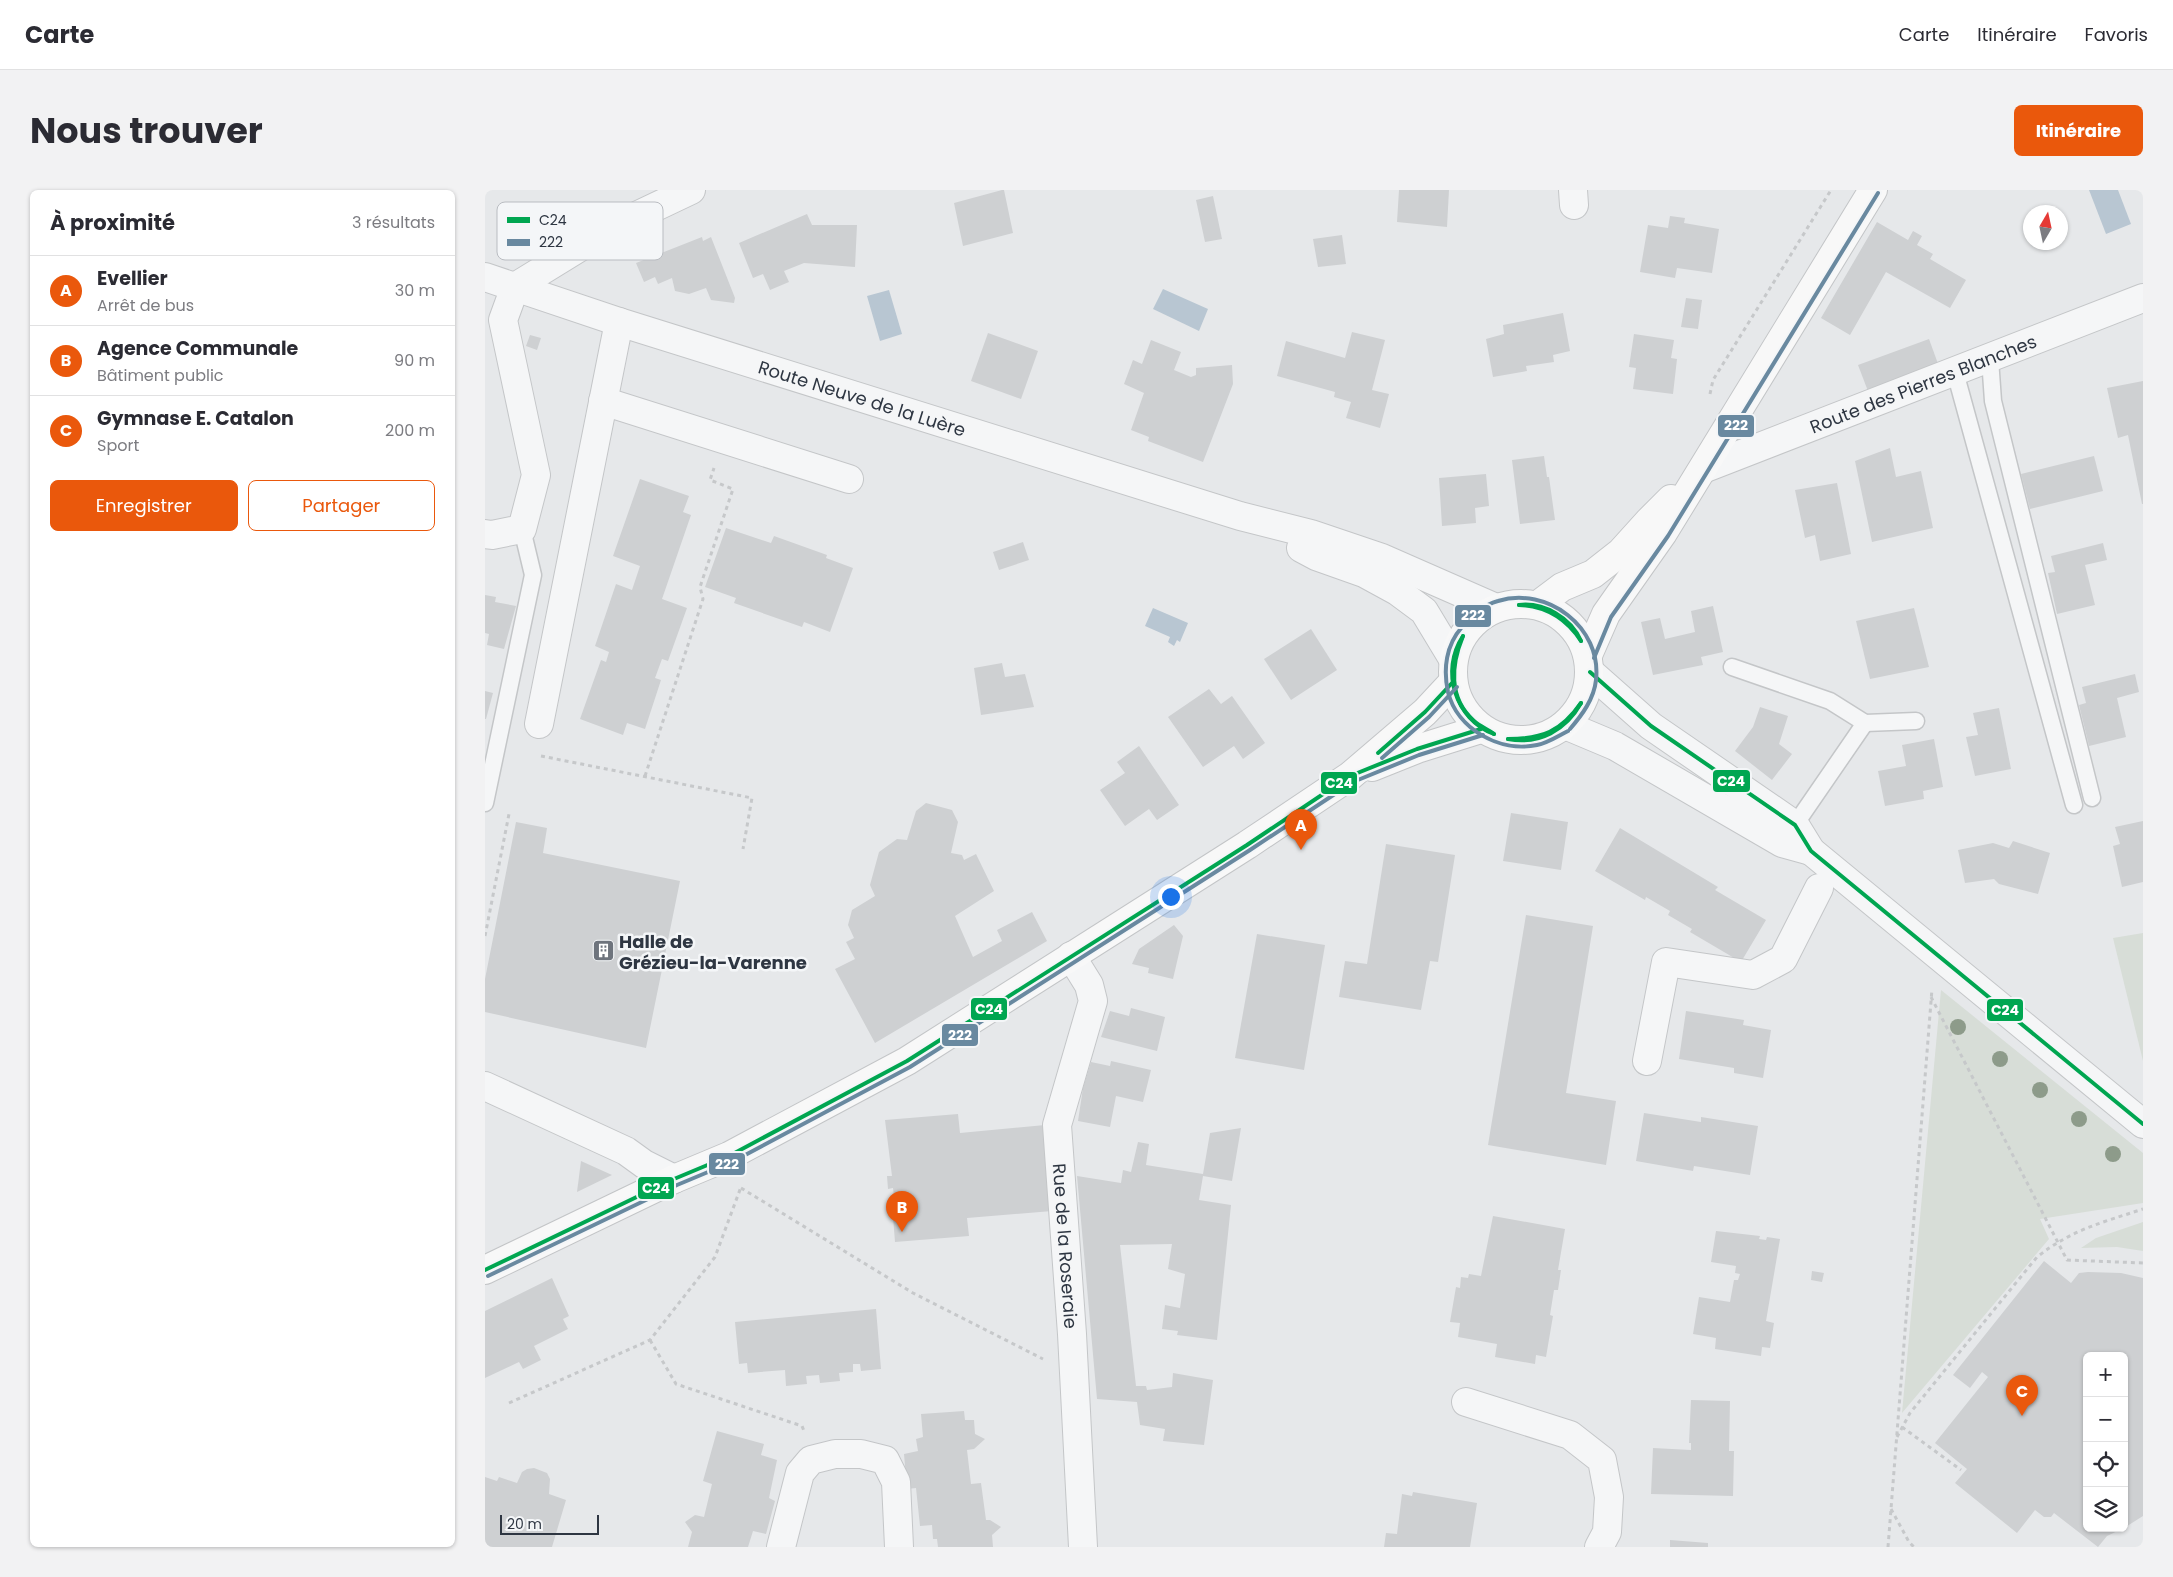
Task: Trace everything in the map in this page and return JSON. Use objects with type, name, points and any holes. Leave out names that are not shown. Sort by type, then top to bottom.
[{"type":"main road","points":[[1452,671],[1462,709],[1481,728],[1508,740],[1523,740],[1539,739],[1565,725],[1578,710],[1587,692],[1589,663],[1606,614],[1663,533],[1873,190]]},
{"type":"main road","points":[[1538,605],[1562,587],[1593,574],[1621,552],[1649,521],[1703,469]]},
{"type":"main road","points":[[485,1270],[674,1179],[729,1156],[907,1060],[1247,844],[1350,776],[1425,712],[1452,671],[1461,637],[1476,620],[1496,608],[1517,603],[1538,605],[1560,615],[1577,632],[1589,663]]},
{"type":"main road","points":[[1350,776],[1417,749],[1481,728]]},
{"type":"street","points":[[663,203],[691,190]]},
{"type":"street","points":[[485,534],[492,535],[522,529],[536,475],[503,320],[515,287],[559,260]]},
{"type":"street","name":"Route Neuve de la Luère","points":[[485,278],[619,322],[1240,516],[1311,534],[1382,558],[1496,608]]},
{"type":"street","name":"Route des Pierres Blanches","points":[[1703,469],[2143,298]]},
{"type":"street","points":[[539,724],[619,322]]},
{"type":"street","points":[[603,401],[849,479]]},
{"type":"street","name":"Route Neuve de la Luère","points":[[1240,516],[1317,556],[1364,573],[1397,591],[1425,611],[1452,671]]},
{"type":"street","points":[[1589,663],[1651,726],[1811,851],[2143,1124]]},
{"type":"street","points":[[1565,725],[1615,746],[1789,834]]},
{"type":"street","points":[[1647,1061],[1666,962],[1753,975],[1783,959],[1819,888]]},
{"type":"street","name":"Rue de la Roseraie","points":[[1071,956],[1089,985],[1093,1001],[1057,1125],[1072,1334],[1083,1547]]},
{"type":"street","points":[[485,1086],[626,1151],[643,1164],[674,1179]]},
{"type":"street","points":[[1466,1402],[1570,1435],[1602,1460],[1609,1497],[1607,1532],[1599,1547]]},
{"type":"street","points":[[781,1547],[800,1473],[811,1460],[835,1454],[861,1454],[885,1460],[896,1482],[899,1547]]},
{"type":"lane","points":[[1990,359],[1993,401],[2092,798]]},
{"type":"lane","points":[[1955,372],[2074,805]]},
{"type":"lane","points":[[485,803],[533,575],[522,529]]},
{"type":"lane","points":[[1732,667],[1830,701],[1865,723],[1916,721]]},
{"type":"lane","points":[[1789,834],[1865,723]]},
{"type":"path","points":[[1709,400],[1713,380],[1831,190]]},
{"type":"path","points":[[645,776],[703,599],[700,586],[733,489],[710,480],[722,439]]},
{"type":"path","points":[[539,724],[534,755],[751,798],[743,849]]},
{"type":"path","points":[[1888,1547],[1932,982]]},
{"type":"path","points":[[1931,997],[2059,1241],[2067,1260],[2143,1263]]},
{"type":"path","points":[[729,1156],[741,1188],[913,1293],[1074,1374]]},
{"type":"path","points":[[509,1403],[650,1340],[715,1258],[741,1188]]},
{"type":"path","points":[[1896,1440],[1910,1413],[2037,1257],[2059,1241],[2079,1230],[2143,1209]]},
{"type":"path","points":[[650,1340],[676,1384],[803,1426],[811,1460]]},
{"type":"path","points":[[1902,1427],[1961,1470]]},
{"type":"path","points":[[1891,1508],[1909,1542],[1914,1547]]},
{"type":"shaded area","points":[[2089,190],[2118,190],[2131,224],[2106,234]]},
{"type":"shaded area","points":[[1163,289],[1208,309],[1199,331],[1153,309]]},
{"type":"shaded area","points":[[889,290],[902,334],[880,341],[867,296]]},
{"type":"shaded area","points":[[1153,608],[1188,623],[1180,642],[1177,640],[1174,646],[1168,642],[1170,637],[1145,626]]},
{"type":"shaded area","points":[[2143,933],[2143,1061],[2113,938]]},
{"type":"shaded area","points":[[1941,990],[2143,1153],[2143,1203],[2040,1219],[2049,1239],[1902,1413]]},
{"type":"shaded area","points":[[2143,1222],[2143,1251],[2117,1247],[2081,1248],[2096,1238]]},
{"type":"building","points":[[1004,190],[1013,233],[963,246],[954,203]]},
{"type":"building","points":[[1399,190],[1449,190],[1447,227],[1397,222]]},
{"type":"building","points":[[1213,196],[1222,239],[1205,242],[1196,200]]},
{"type":"building","points":[[807,214],[812,225],[857,225],[855,267],[804,263],[784,271],[789,282],[770,290],[763,274],[753,278],[739,243]]},
{"type":"building","points":[[1670,216],[1685,218],[1684,223],[1719,229],[1712,273],[1677,268],[1675,278],[1640,272],[1648,225],[1668,228]]},
{"type":"building","points":[[1877,222],[1908,240],[1913,231],[1922,236],[1917,245],[1933,254],[1930,259],[1966,280],[1950,308],[1886,272],[1850,335],[1821,318]]},
{"type":"building","points":[[1342,235],[1346,264],[1318,267],[1313,239]]},
{"type":"building","points":[[702,237],[703,241],[711,237],[735,298],[734,303],[711,300],[706,288],[689,294],[675,291],[672,278],[658,284],[655,277],[644,282],[636,263],[644,260],[663,260],[663,252]]},
{"type":"building","points":[[1686,298],[1702,300],[1698,329],[1681,327]]},
{"type":"building","points":[[1563,313],[1570,351],[1553,355],[1554,362],[1526,366],[1527,371],[1493,377],[1486,339],[1504,334],[1503,325]]},
{"type":"building","points":[[1352,332],[1385,340],[1372,390],[1389,394],[1380,428],[1346,418],[1351,402],[1334,397],[1335,392],[1277,376],[1286,341],[1345,358]]},
{"type":"building","points":[[988,333],[1038,351],[1021,399],[971,381]]},
{"type":"building","points":[[1634,334],[1674,340],[1671,358],[1677,359],[1673,394],[1633,389],[1636,368],[1629,367]]},
{"type":"building","points":[[530,335],[541,338],[537,350],[526,346]]},
{"type":"building","points":[[1929,339],[1941,372],[1871,399],[1858,365]]},
{"type":"building","points":[[1151,340],[1181,352],[1174,370],[1191,377],[1196,375],[1196,368],[1232,365],[1233,384],[1203,462],[1148,441],[1149,437],[1131,430],[1144,393],[1124,384],[1133,360],[1142,364]]},
{"type":"building","points":[[2143,381],[2142,504],[2128,435],[2118,438],[2107,388]]},
{"type":"building","points":[[1890,448],[1896,477],[1921,471],[1933,528],[1872,542],[1855,461]]},
{"type":"building","points":[[1544,456],[1555,520],[1520,524],[1512,460]]},
{"type":"building","points":[[2094,456],[2103,491],[2030,509],[2021,474]]},
{"type":"building","points":[[1486,474],[1489,506],[1475,508],[1476,523],[1442,526],[1439,478]]},
{"type":"building","points":[[640,479],[689,496],[683,512],[691,515],[662,599],[687,608],[668,661],[662,659],[655,678],[661,680],[645,729],[627,723],[623,735],[580,719],[601,660],[606,662],[609,652],[595,646],[616,584],[632,590],[640,566],[613,556]]},
{"type":"building","points":[[1837,483],[1851,554],[1820,561],[1815,535],[1805,538],[1795,490]]},
{"type":"building","points":[[726,528],[771,543],[774,536],[827,555],[826,558],[853,568],[830,632],[804,622],[802,627],[734,603],[736,598],[705,587]]},
{"type":"building","points":[[1023,542],[1029,560],[999,570],[993,552]]},
{"type":"building","points":[[2103,543],[2107,560],[2085,565],[2095,605],[2057,614],[2048,573],[2055,572],[2051,556]]},
{"type":"building","points":[[485,595],[496,597],[495,602],[516,606],[504,649],[487,645],[489,634],[485,633]]},
{"type":"building","points":[[1713,606],[1723,652],[1701,657],[1703,665],[1653,675],[1641,622],[1660,618],[1665,639],[1695,632],[1691,611]]},
{"type":"building","points":[[1914,608],[1929,667],[1870,679],[1856,621]]},
{"type":"building","points":[[1311,629],[1337,670],[1291,700],[1264,659]]},
{"type":"building","points":[[1002,663],[1005,677],[1025,674],[1034,707],[981,715],[974,668]]},
{"type":"building","points":[[2135,674],[2139,692],[2117,698],[2126,737],[2089,746],[2079,705],[2086,703],[2082,687]]},
{"type":"building","points":[[1209,689],[1221,704],[1232,696],[1265,743],[1243,759],[1234,746],[1203,767],[1168,717]]},
{"type":"building","points":[[485,691],[493,693],[486,719],[485,719]]},
{"type":"building","points":[[1760,707],[1788,716],[1779,744],[1792,754],[1772,780],[1735,751],[1753,727]]},
{"type":"building","points":[[1999,708],[2011,769],[1975,776],[1966,737],[1978,735],[1973,713]]},
{"type":"building","points":[[1934,739],[1943,787],[1923,791],[1924,799],[1885,806],[1878,771],[1906,766],[1902,745]]},
{"type":"building","points":[[1139,746],[1179,805],[1157,820],[1149,809],[1125,826],[1100,790],[1125,773],[1117,762]]},
{"type":"building","points":[[926,803],[952,810],[958,822],[951,853],[962,855],[964,860],[976,854],[994,891],[955,916],[973,957],[1002,941],[997,930],[1032,912],[1047,941],[875,1043],[835,969],[855,959],[846,942],[854,938],[848,925],[852,910],[875,896],[870,885],[879,852],[897,839],[907,840],[916,811]]},
{"type":"building","points":[[1511,813],[1568,822],[1561,870],[1503,861]]},
{"type":"building","points":[[2143,821],[2143,882],[2122,887],[2113,846],[2120,844],[2115,827]]},
{"type":"building","name":"Halle de Grézieu-la-Varenne","points":[[516,822],[547,828],[543,853],[680,881],[646,1048],[485,1012],[485,979]]},
{"type":"building","points":[[1620,828],[1718,887],[1715,890],[1766,920],[1741,962],[1690,932],[1692,929],[1668,915],[1670,911],[1646,897],[1645,900],[1595,871]]},
{"type":"building","points":[[2013,841],[2050,853],[2038,894],[1999,884],[1994,879],[1965,883],[1958,850],[1993,843],[2009,848]]},
{"type":"building","points":[[1386,844],[1455,855],[1438,962],[1430,961],[1421,1010],[1339,997],[1345,961],[1367,964]]},
{"type":"building","points":[[1526,915],[1593,926],[1566,1093],[1616,1101],[1606,1165],[1488,1145]]},
{"type":"building","points":[[1174,925],[1183,936],[1173,979],[1148,973],[1149,968],[1132,964],[1139,949]]},
{"type":"building","points":[[1257,934],[1325,945],[1304,1070],[1235,1058]]},
{"type":"building","points":[[1131,1008],[1165,1017],[1157,1051],[1101,1037],[1110,1011],[1129,1016]]},
{"type":"building","points":[[1686,1011],[1744,1020],[1743,1025],[1771,1030],[1763,1078],[1734,1073],[1734,1068],[1679,1059]]},
{"type":"building","points":[[1111,1061],[1151,1070],[1143,1102],[1116,1096],[1110,1127],[1078,1121],[1083,1088],[1091,1062],[1110,1066]]},
{"type":"building","points":[[1644,1113],[1701,1122],[1701,1117],[1758,1126],[1750,1175],[1694,1166],[1693,1171],[1636,1161]]},
{"type":"building","points":[[958,1114],[960,1133],[1045,1125],[1052,1211],[967,1218],[969,1236],[895,1242],[892,1204],[895,1204],[893,1188],[888,1189],[887,1176],[892,1176],[885,1120]]},
{"type":"building","points":[[1241,1128],[1232,1181],[1203,1176],[1199,1200],[1231,1205],[1217,1340],[1177,1335],[1178,1331],[1162,1329],[1165,1305],[1180,1308],[1185,1274],[1168,1269],[1172,1244],[1120,1245],[1136,1386],[1146,1386],[1147,1390],[1172,1387],[1173,1373],[1213,1380],[1204,1445],[1163,1441],[1165,1429],[1140,1425],[1137,1402],[1097,1399],[1077,1176],[1121,1183],[1123,1170],[1131,1172],[1138,1142],[1149,1144],[1146,1165],[1203,1174],[1210,1133]]},
{"type":"building","points":[[581,1161],[612,1175],[577,1192]]},
{"type":"building","points":[[1493,1216],[1565,1229],[1558,1270],[1561,1270],[1558,1290],[1554,1290],[1550,1315],[1553,1316],[1546,1357],[1536,1355],[1535,1364],[1495,1357],[1497,1344],[1458,1337],[1460,1323],[1450,1322],[1456,1287],[1460,1288],[1461,1277],[1468,1278],[1469,1274],[1481,1276]]},
{"type":"building","points":[[1716,1231],[1760,1236],[1759,1239],[1766,1240],[1767,1237],[1780,1239],[1766,1321],[1774,1323],[1770,1348],[1762,1347],[1761,1356],[1715,1349],[1716,1338],[1693,1334],[1699,1297],[1730,1302],[1734,1280],[1738,1280],[1740,1274],[1735,1273],[1736,1266],[1711,1262]]},
{"type":"building","points":[[2044,1261],[2071,1283],[2079,1273],[2088,1272],[2121,1273],[2143,1278],[2143,1516],[2128,1525],[2128,1352],[2083,1352],[2083,1532],[2116,1532],[2107,1536],[2098,1547],[2054,1513],[2051,1517],[2044,1517],[2035,1510],[2017,1533],[1955,1483],[1967,1469],[1935,1443],[1988,1377],[1982,1372],[1970,1388],[1953,1375]]},
{"type":"building","points":[[1812,1271],[1824,1273],[1822,1282],[1811,1280]]},
{"type":"building","points":[[552,1278],[569,1316],[563,1319],[568,1329],[534,1346],[541,1360],[523,1369],[519,1362],[485,1378],[485,1311]]},
{"type":"building","points":[[876,1309],[881,1369],[861,1371],[860,1364],[853,1364],[853,1372],[839,1373],[840,1381],[820,1383],[819,1375],[806,1376],[807,1384],[786,1386],[785,1370],[748,1373],[747,1363],[739,1364],[735,1322]]},
{"type":"building","points":[[1691,1400],[1730,1401],[1729,1451],[1734,1451],[1733,1496],[1651,1494],[1653,1448],[1691,1450],[1691,1443],[1689,1443]]},
{"type":"building","points":[[964,1411],[965,1420],[974,1420],[975,1434],[985,1439],[974,1449],[967,1450],[971,1484],[981,1483],[986,1520],[990,1520],[1001,1527],[992,1535],[993,1547],[938,1547],[937,1539],[933,1539],[932,1525],[920,1526],[916,1488],[907,1489],[904,1454],[918,1451],[916,1439],[923,1437],[921,1414]]},
{"type":"building","points":[[717,1431],[764,1444],[761,1455],[777,1460],[769,1498],[775,1501],[766,1534],[753,1531],[748,1547],[688,1547],[692,1532],[685,1522],[695,1515],[704,1517],[712,1484],[703,1481]]},
{"type":"building","points":[[534,1468],[547,1473],[550,1479],[549,1494],[566,1500],[552,1547],[485,1547],[485,1477],[497,1481],[499,1477],[517,1483],[522,1472]]},
{"type":"building","points":[[1413,1492],[1477,1503],[1470,1547],[1384,1547],[1386,1533],[1397,1534],[1402,1494],[1412,1496]]},
{"type":"building","points":[[1670,1540],[1708,1543],[1708,1547],[1670,1547]]},
{"type":"transit line","name":"222","points":[[1594,658],[1611,617],[1668,536],[1878,193]]},
{"type":"transit line","name":"222","points":[[1568,731],[1541,744],[1523,747],[1495,742],[1470,727],[1461,717],[1453,705],[1448,692],[1447,658],[1449,649],[1457,634],[1478,611],[1498,601],[1517,598],[1535,600],[1552,605],[1568,615],[1581,628],[1590,643],[1596,661],[1596,680],[1590,700],[1570,729]]},
{"type":"transit line","name":"C24","points":[[1519,605],[1538,608],[1555,615],[1569,626],[1581,641]]},
{"type":"transit line","name":"C24","points":[[1519,605],[1538,606],[1556,613],[1571,625],[1581,641]]},
{"type":"transit line","name":"C24","points":[[1463,636],[1454,670],[1456,692],[1466,712],[1476,723],[1494,734]]},
{"type":"transit line","name":"C24","points":[[1463,636],[1456,650],[1453,664],[1452,678],[1455,692],[1461,706],[1469,717],[1481,727],[1494,734]]},
{"type":"transit line","name":"C24","points":[[1590,672],[1651,726],[1795,825],[1811,851],[2143,1124]]},
{"type":"transit line","name":"C24","points":[[1378,753],[1425,712],[1452,683]]},
{"type":"transit line","name":"222","points":[[1382,758],[1429,717],[1457,687]]},
{"type":"transit line","name":"C24","points":[[1508,739],[1520,739],[1550,732],[1566,721],[1581,703]]},
{"type":"transit line","name":"C24","points":[[1508,739],[1530,740],[1551,733],[1568,721],[1581,703]]},
{"type":"transit line","name":"C24","points":[[485,1270],[674,1179],[729,1156],[907,1061],[1247,845],[1350,776],[1417,749],[1481,729]]},
{"type":"transit line","name":"222","points":[[488,1276],[677,1185],[732,1162],[910,1067],[1353,782],[1419,755],[1483,735]]},
{"type":"place","name":"Evellier","points":[[1301,850]]},
{"type":"place","name":"Halle de Grézieu-la-Varenne","points":[[603,951]]},
{"type":"place","name":"Agence Communale","points":[[902,1232]]},
{"type":"place","name":"Gymnase E. Catalon","points":[[2022,1416]]}]
